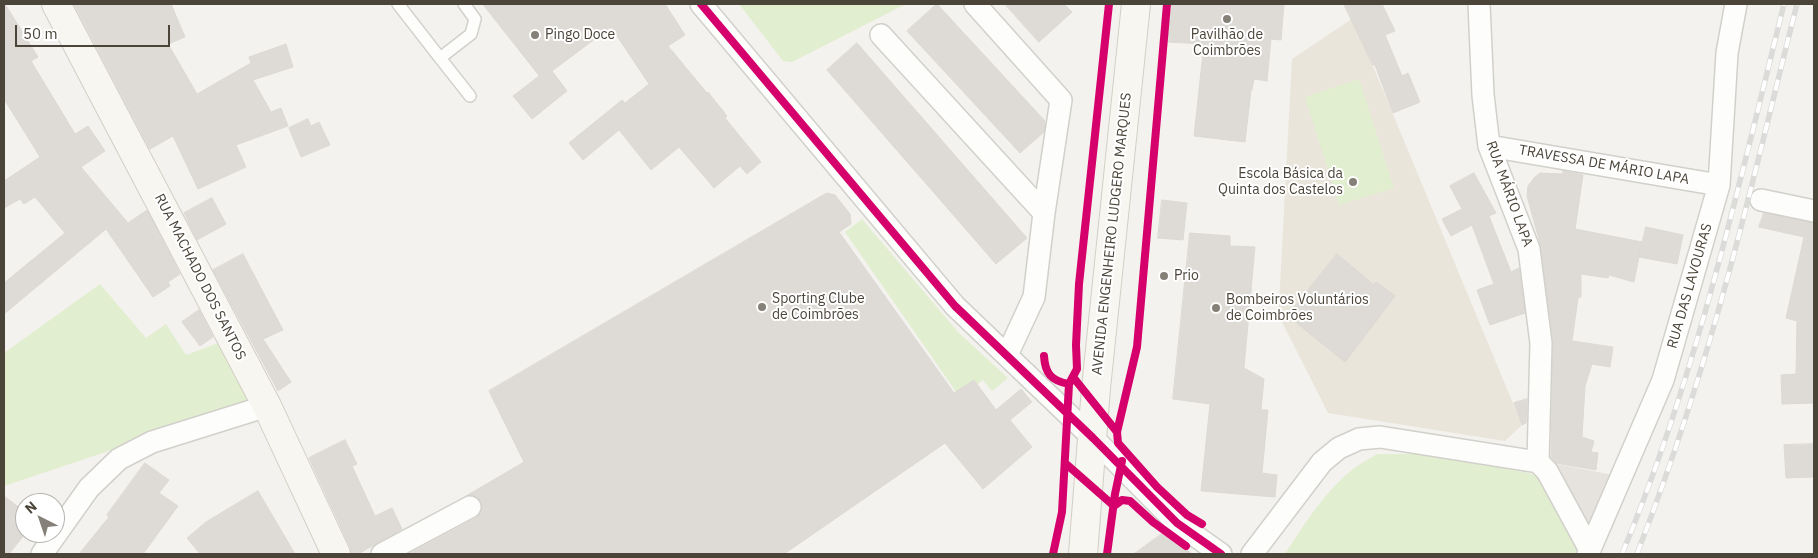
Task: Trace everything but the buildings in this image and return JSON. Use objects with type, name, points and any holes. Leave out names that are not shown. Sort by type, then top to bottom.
[{"type":"street","name":"RUA MACHADO DOS SANTOS","points":[[56,4],[267,406],[336,554]]},
{"type":"street","points":[[702,4],[955,306],[1093,438],[1177,523],[1221,554]]},
{"type":"street","points":[[975,4],[1061,100],[1034,297],[1007,355]]},
{"type":"street","name":"AVENIDA ENGENHEIRO LUDGERO MARQUES","points":[[1083,554],[1096,396],[1136,4]]},
{"type":"street","name":"RUA MÁRIO LAPA","points":[[1480,4],[1483,95],[1489,146],[1529,249],[1541,344],[1538,462]]},
{"type":"street","name":"RUA DAS LAVOURAS","points":[[1589,552],[1663,380],[1719,185],[1727,53],[1736,4]]},
{"type":"street","points":[[881,35],[1044,213]]},
{"type":"street","name":"TRAVESSA DE MÁRIO LAPA","points":[[1489,146],[1719,185]]},
{"type":"street","points":[[1760,200],[1814,212]]},
{"type":"street","points":[[42,554],[89,488],[119,459],[152,442],[267,406]]},
{"type":"street","points":[[1252,554],[1322,462],[1339,448],[1359,439],[1380,437],[1538,462],[1547,471],[1589,552]]},
{"type":"street","points":[[382,554],[470,507]]},
{"type":"lane","points":[[398,4],[470,96]]},
{"type":"lane","points":[[440,58],[471,34],[475,19],[464,4]]},
{"type":"shaded area","name":"Escola Básica da Quinta dos Castelos","points":[[1353,18],[1522,425],[1505,441],[1328,413],[1280,318],[1279,305],[1292,59]]},
{"type":"shaded area","points":[[1552,463],[1613,475],[1589,538]]},
{"type":"green space","points":[[739,4],[906,4],[792,62],[783,61]]},
{"type":"green space","points":[[1359,79],[1394,188],[1339,205],[1305,97]]},
{"type":"green space","points":[[862,219],[958,332],[1008,378],[992,391],[983,380],[959,396],[845,232]]},
{"type":"green space","points":[[100,284],[146,338],[166,324],[186,355],[221,342],[252,403],[4,486],[4,353]]},
{"type":"green space","points":[[1377,454],[1415,454],[1449,457],[1537,475],[1580,552],[1579,554],[1285,554],[1326,495],[1357,466]]},
{"type":"railway","points":[[1622,554],[1648,487],[1694,351],[1732,213],[1784,4]]},
{"type":"railway","points":[[1637,554],[1676,447],[1725,288],[1797,4]]},
{"type":"cycle path","points":[[701,4],[955,306],[1093,438],[1177,523],[1221,554]]},
{"type":"cycle path","points":[[1044,356],[1050,375],[1058,381],[1069,384],[1077,369],[1076,345],[1079,284],[1109,4]]},
{"type":"cycle path","points":[[1167,4],[1137,347],[1117,432],[1118,443],[1157,487],[1187,515],[1202,524]]},
{"type":"cycle path","points":[[1073,377],[1117,432]]},
{"type":"cycle path","points":[[1053,554],[1062,512],[1069,384]]},
{"type":"cycle path","points":[[1107,554],[1115,494],[1122,461]]},
{"type":"cycle path","points":[[1065,463],[1114,506]]},
{"type":"cycle path","points":[[1114,506],[1122,500],[1130,501],[1153,522],[1186,546]]},
{"type":"place","name":"Pavilhão de Coimbrões","points":[[1227,19]]},
{"type":"place","name":"Pingo Doce","points":[[535,35]]},
{"type":"place","name":"Escola Básica da Quinta dos Castelos","points":[[1353,182]]},
{"type":"place","name":"Prio","points":[[1164,276]]},
{"type":"place","name":"Sporting Clube de Coimbrões","points":[[762,307]]},
{"type":"place","name":"Bombeiros Voluntários de Coimbrões","points":[[1216,308]]}]
